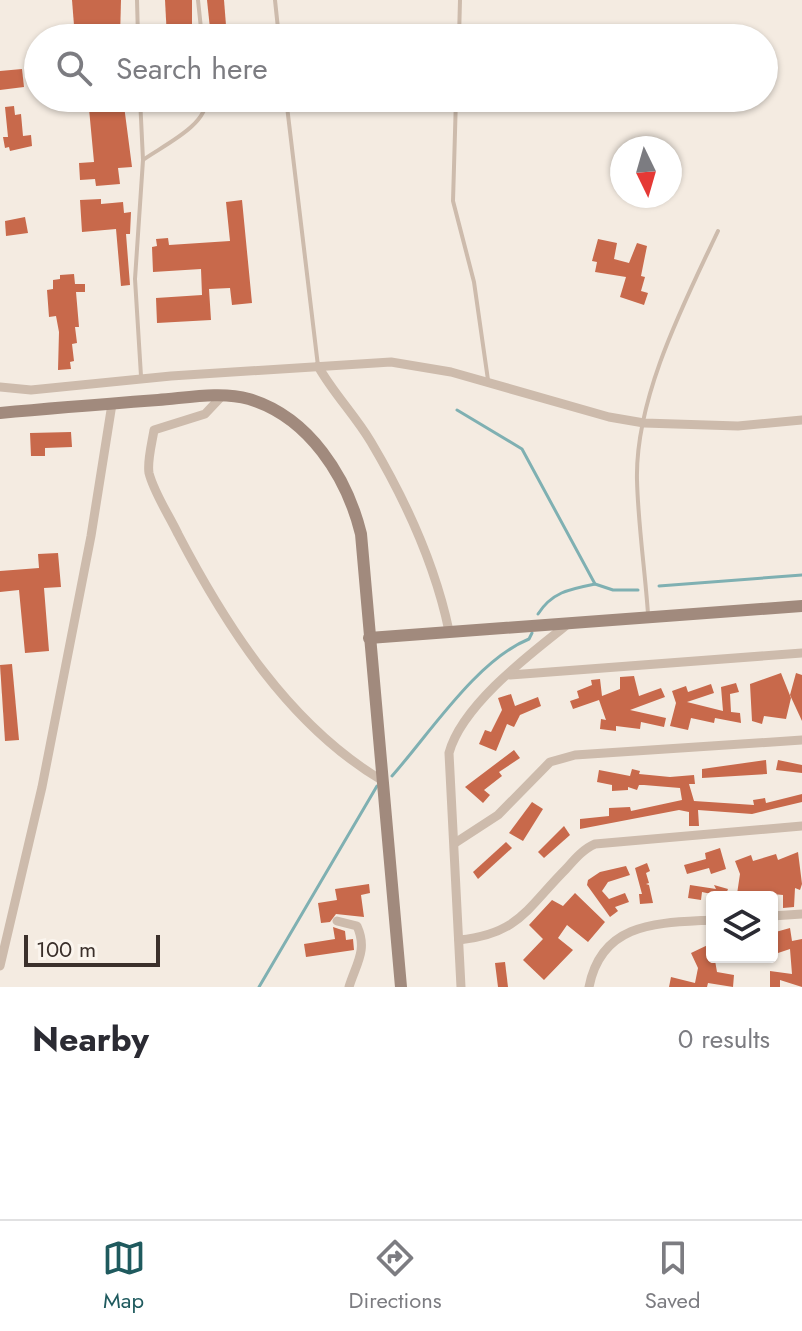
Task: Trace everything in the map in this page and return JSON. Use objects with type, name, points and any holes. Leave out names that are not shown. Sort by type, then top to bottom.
[{"type":"street","points":[[0,387],[31,390],[141,379],[391,362],[451,372],[609,417],[644,423],[738,426],[802,420]]},
{"type":"street","points":[[318,366],[334,395],[370,441],[427,552],[449,631]]},
{"type":"street","points":[[221,397],[205,414],[154,430],[149,471],[198,573],[236,637],[320,736],[356,765],[383,781]]},
{"type":"street","points":[[0,413],[221,397],[249,399],[286,419],[320,448],[340,475],[361,534],[401,987]]},
{"type":"street","points":[[0,966],[42,787],[91,536],[112,404]]},
{"type":"street","points":[[369,638],[802,606]]},
{"type":"street","points":[[461,987],[449,753],[460,727],[510,675],[570,623]]},
{"type":"street","points":[[510,675],[802,653]]},
{"type":"street","points":[[455,843],[498,815],[550,762],[575,755],[802,740]]},
{"type":"street","points":[[459,940],[504,931],[522,917],[575,859],[595,844],[802,826]]},
{"type":"street","points":[[778,916],[802,914]]},
{"type":"street","points":[[589,987],[593,970],[626,933],[646,924],[706,920]]},
{"type":"street","points":[[337,921],[357,926],[361,935],[361,961],[349,987]]},
{"type":"lane","points":[[137,0],[138,24]]},
{"type":"lane","points":[[198,0],[201,24]]},
{"type":"lane","points":[[275,0],[278,24]]},
{"type":"lane","points":[[459,24],[460,0]]},
{"type":"lane","points":[[141,112],[143,160],[135,279],[141,379]]},
{"type":"lane","points":[[143,160],[198,120],[204,112]]},
{"type":"lane","points":[[286,112],[318,366]]},
{"type":"lane","points":[[456,112],[453,201],[474,282],[488,383]]},
{"type":"lane","points":[[648,617],[637,478],[644,423],[671,328],[718,231]]},
{"type":"building","points":[[72,0],[121,0],[120,24],[74,24]]},
{"type":"building","points":[[165,0],[192,0],[192,24],[166,24]]},
{"type":"building","points":[[207,0],[224,0],[226,24],[210,24]]},
{"type":"building","points":[[22,69],[24,87],[0,90],[0,71]]},
{"type":"building","points":[[14,106],[15,115],[21,114],[23,136],[31,135],[32,146],[10,151],[9,147],[5,148],[3,137],[8,137],[5,107]]},
{"type":"building","points":[[89,112],[125,112],[132,167],[118,168],[120,184],[96,186],[95,179],[80,180],[79,163],[94,162]]},
{"type":"building","points":[[101,199],[101,204],[123,202],[124,213],[131,212],[130,234],[126,234],[130,285],[121,286],[116,229],[82,232],[80,200]]},
{"type":"building","points":[[242,200],[252,303],[232,305],[230,288],[209,289],[211,320],[157,323],[156,298],[202,295],[201,269],[153,272],[152,247],[157,246],[156,239],[168,238],[169,245],[230,241],[226,202]]},
{"type":"building","points":[[25,217],[28,233],[6,236],[5,221]]},
{"type":"building","points":[[598,239],[617,243],[614,259],[629,263],[637,243],[647,246],[641,276],[645,277],[641,291],[648,293],[644,305],[620,297],[626,277],[595,272],[597,262],[592,261]]},
{"type":"building","points":[[74,274],[75,284],[85,284],[85,292],[76,292],[79,327],[75,327],[77,343],[72,344],[74,361],[70,362],[71,369],[58,370],[59,332],[56,316],[49,317],[47,290],[53,289],[53,280],[60,279],[60,275]]},
{"type":"building","points":[[71,432],[72,447],[45,448],[45,456],[31,456],[30,433]]},
{"type":"building","points":[[58,553],[61,587],[44,588],[49,651],[25,653],[19,590],[0,592],[0,571],[39,568],[38,554]]},
{"type":"building","points":[[12,664],[19,740],[5,741],[0,665]]},
{"type":"building","points":[[781,673],[791,698],[786,719],[764,716],[762,724],[752,721],[750,684]]},
{"type":"building","points":[[796,673],[802,675],[802,721],[790,695]]},
{"type":"building","points":[[634,676],[639,696],[661,688],[665,697],[630,710],[666,718],[664,727],[641,722],[640,729],[616,726],[616,731],[600,729],[601,719],[606,720],[599,700],[573,709],[570,701],[579,698],[577,691],[592,685],[591,680],[600,679],[602,696],[620,689],[620,677]]},
{"type":"building","points":[[736,683],[739,692],[730,694],[731,712],[740,713],[741,723],[715,718],[714,723],[691,718],[688,730],[670,726],[676,703],[672,691],[686,686],[688,692],[711,684],[714,693],[687,702],[723,711],[721,687]]},
{"type":"building","points":[[511,694],[515,706],[538,697],[541,706],[520,715],[514,727],[507,724],[496,751],[479,744],[485,730],[491,732],[502,710],[498,698]]},
{"type":"building","points":[[514,750],[520,758],[499,772],[502,776],[484,790],[490,795],[483,803],[465,787]]},
{"type":"building","points":[[766,760],[767,774],[702,778],[702,769]]},
{"type":"building","points":[[778,760],[802,765],[802,773],[776,770]]},
{"type":"building","points":[[632,769],[640,771],[639,774],[670,777],[694,775],[695,784],[689,784],[694,801],[754,805],[753,800],[765,798],[766,803],[802,794],[802,802],[752,814],[698,810],[699,826],[689,826],[689,812],[679,810],[580,829],[580,819],[609,816],[609,808],[630,807],[631,811],[682,800],[680,788],[639,785],[637,790],[628,787],[628,790],[612,791],[612,785],[597,782],[599,770],[630,776]]},
{"type":"building","points":[[532,802],[543,809],[523,841],[509,833]]},
{"type":"building","points":[[564,826],[570,835],[544,858],[538,852]]},
{"type":"building","points":[[506,842],[512,848],[478,879],[473,872]]},
{"type":"building","points":[[720,848],[726,869],[711,874],[709,868],[687,874],[684,865],[706,859],[705,853]]},
{"type":"building","points":[[798,852],[802,884],[800,890],[795,888],[794,907],[783,908],[783,895],[778,895],[778,891],[737,891],[740,874],[735,861],[751,855],[753,861],[776,854],[778,860]]},
{"type":"building","points":[[647,863],[650,871],[646,873],[649,883],[646,884],[649,885],[653,903],[640,904],[639,894],[642,894],[635,868]]},
{"type":"building","points":[[626,866],[630,875],[608,882],[602,891],[609,899],[625,893],[629,902],[615,907],[618,911],[610,917],[587,885],[588,880],[600,872]]},
{"type":"building","points":[[369,884],[370,893],[361,895],[364,917],[336,914],[330,922],[321,923],[318,903],[337,900],[335,889]]},
{"type":"building","points":[[690,885],[716,889],[714,885],[728,889],[702,892],[701,900],[688,898]]},
{"type":"building","points":[[575,893],[605,922],[588,942],[567,925],[558,938],[573,950],[544,980],[523,960],[543,939],[529,925],[552,900],[563,906]]},
{"type":"building","points":[[333,927],[345,931],[346,940],[353,939],[354,950],[306,957],[304,944],[335,939]]},
{"type":"building","points":[[790,928],[792,941],[802,939],[802,987],[780,980],[780,987],[770,987],[770,971],[792,974],[790,949],[778,953],[778,931]]},
{"type":"building","points":[[706,946],[706,963],[715,963],[717,972],[734,975],[733,987],[708,983],[707,987],[669,987],[671,977],[695,983],[698,968],[691,953]]},
{"type":"building","points":[[505,962],[508,987],[498,987],[495,963]]},
{"type":"waterway","points":[[457,410],[522,449],[595,584],[613,590],[638,590]]},
{"type":"waterway","points":[[659,586],[802,575]]},
{"type":"waterway","points":[[538,614],[556,596],[595,584]]},
{"type":"waterway","points":[[392,776],[473,680],[510,649],[529,639],[532,633]]},
{"type":"waterway","points":[[259,987],[377,786]]}]
